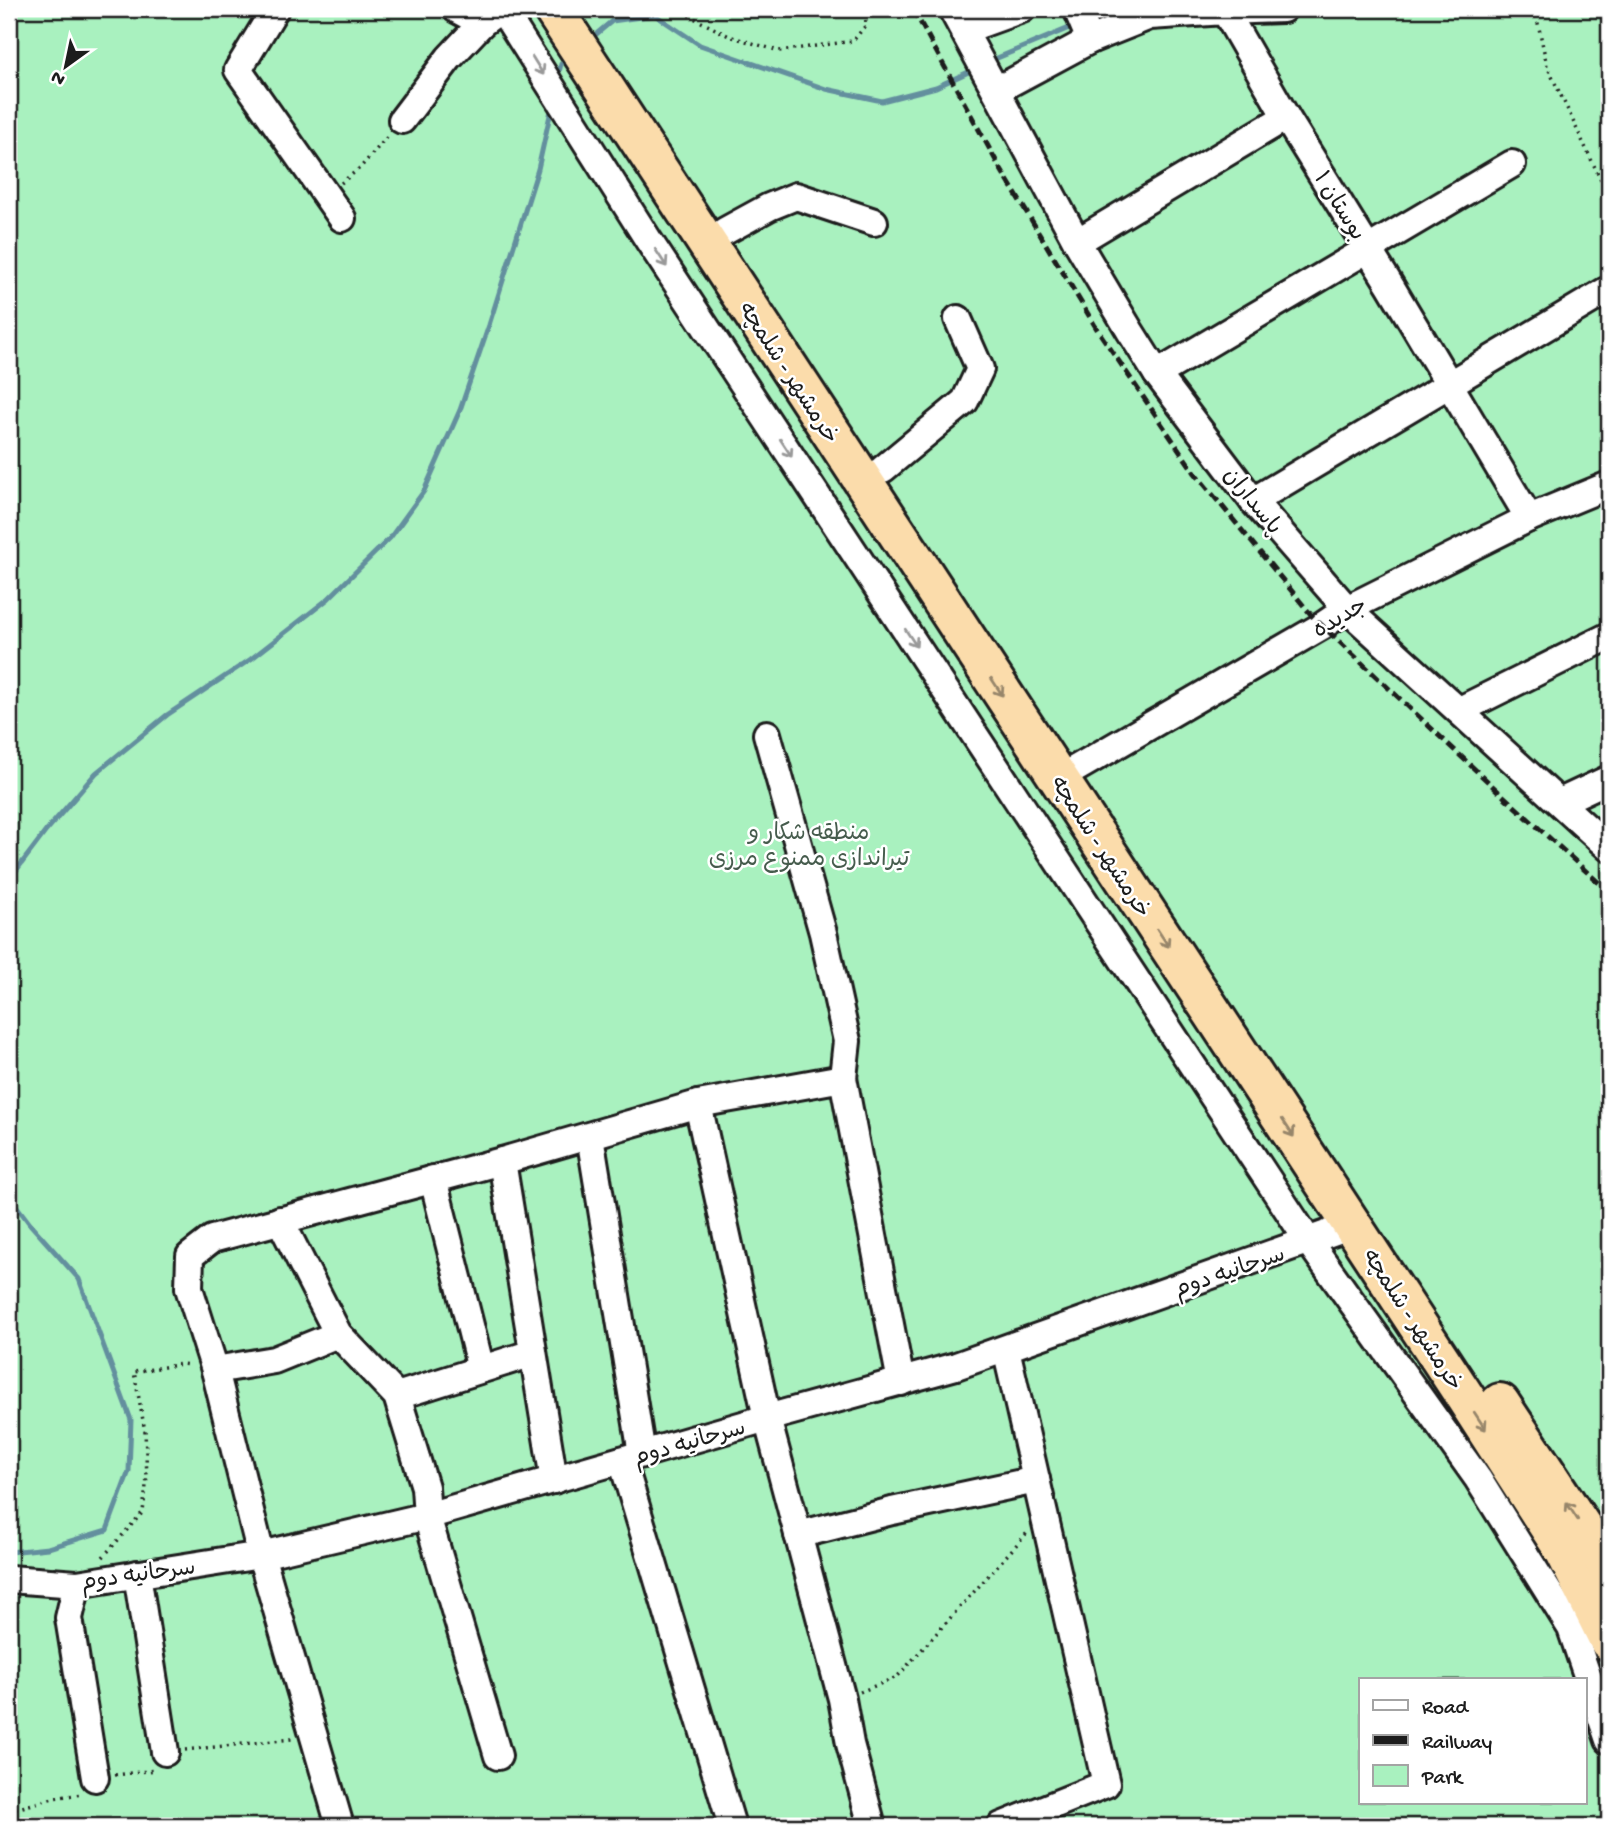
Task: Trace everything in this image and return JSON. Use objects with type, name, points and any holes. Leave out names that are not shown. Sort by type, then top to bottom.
[{"type":"highway","name":"خرمشهر - شلمچه","points":[[553,9],[584,35],[725,231],[883,469],[1352,1226],[1565,1552],[1609,1641]]},
{"type":"highway","name":"خرمشهر - شلمچه","points":[[584,35],[727,277],[1069,773],[1609,1568]]},
{"type":"street","points":[[275,9],[238,70],[342,218]]},
{"type":"street","points":[[456,9],[495,13]]},
{"type":"street","points":[[964,30],[1022,9]]},
{"type":"street","points":[[993,84],[1085,27],[1150,16],[1283,9]]},
{"type":"street","name":"بوستان ۱","points":[[1225,11],[1286,117],[1529,518]]},
{"type":"street","points":[[402,120],[449,58],[495,13]]},
{"type":"street","points":[[495,13],[649,241],[1309,1242],[1478,1479],[1571,1628],[1609,1740]]},
{"type":"street","name":"پاسداران","points":[[964,30],[1077,242],[1157,374],[1253,501],[1347,609],[1609,848]]},
{"type":"street","points":[[1077,242],[1286,117]]},
{"type":"street","points":[[1157,374],[1512,164]]},
{"type":"street","points":[[725,231],[796,196],[874,222]]},
{"type":"street","points":[[1253,501],[1606,291]]},
{"type":"street","points":[[883,469],[965,401],[980,369],[957,319]]},
{"type":"street","name":"جدیده","points":[[1069,773],[1347,609],[1529,518],[1609,485]]},
{"type":"street","points":[[1460,710],[1609,636]]},
{"type":"street","points":[[767,734],[824,933],[847,1041],[843,1078],[901,1382]]},
{"type":"street","points":[[1560,803],[1609,779]]},
{"type":"street","points":[[340,1826],[261,1555],[215,1370],[189,1288],[190,1256],[212,1239],[502,1161],[698,1104],[843,1078]]},
{"type":"street","points":[[698,1104],[767,1418],[842,1699],[849,1744],[872,1826]]},
{"type":"street","points":[[590,1136],[632,1457],[732,1826]]},
{"type":"street","points":[[502,1161],[554,1480]]},
{"type":"street","points":[[433,1179],[481,1369]]},
{"type":"street","points":[[279,1220],[338,1334],[397,1396],[425,1487],[427,1516],[498,1756]]},
{"type":"street","name":"سرحانیه دوم","points":[[9,1579],[77,1584],[261,1555],[427,1516],[901,1382],[1006,1349],[1352,1226]]},
{"type":"street","points":[[215,1370],[274,1360],[338,1334]]},
{"type":"street","points":[[1001,1826],[1106,1784],[1006,1349]]},
{"type":"street","points":[[397,1396],[533,1353]]},
{"type":"street","points":[[798,1535],[892,1511],[1036,1480]]},
{"type":"street","points":[[137,1574],[165,1752]]},
{"type":"street","points":[[77,1584],[69,1618],[95,1778]]},
{"type":"path","points":[[676,9],[729,36],[779,51],[853,41],[866,25],[865,9]]},
{"type":"path","points":[[1535,9],[1547,66],[1609,192]]},
{"type":"path","points":[[326,195],[360,168],[402,120]]},
{"type":"path","points":[[77,1584],[143,1512],[147,1477],[145,1431],[134,1372],[181,1364],[215,1370]]},
{"type":"path","points":[[842,1699],[897,1677],[1021,1538],[1045,1518]]},
{"type":"green space","name":"منطقه شکار و تیراندازی ممنوع مرزی","points":[[9,9],[1609,9],[1609,1826],[9,1826]]},
{"type":"waterway","points":[[1090,19],[1116,9]]},
{"type":"waterway","points":[[588,41],[612,21],[655,15],[700,45],[826,89],[882,101],[936,87],[975,69]]},
{"type":"waterway","points":[[990,61],[1074,26]]},
{"type":"waterway","points":[[557,80],[561,64],[567,58]]},
{"type":"waterway","points":[[9,880],[46,831],[96,773],[167,715],[251,659],[328,599],[390,538],[424,491],[460,410],[489,325],[538,169],[552,106]]},
{"type":"waterway","points":[[9,1196],[79,1279],[131,1420],[129,1471],[107,1530],[48,1548],[9,1552]]},
{"type":"railway","points":[[913,9],[1000,168],[1097,329],[1195,473],[1313,617],[1609,892]]}]
